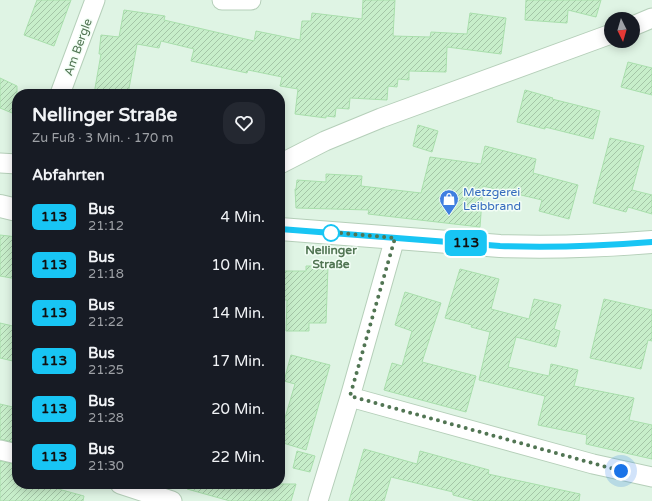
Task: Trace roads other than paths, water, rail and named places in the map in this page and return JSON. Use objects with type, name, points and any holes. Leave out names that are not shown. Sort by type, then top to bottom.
[{"type":"street","name":"Am Bergle","points":[[62,89],[95,0]]},
{"type":"street","points":[[222,0],[252,0]]},
{"type":"street","points":[[640,23],[652,18]]},
{"type":"street","points":[[285,161],[319,144],[381,118],[604,37]]},
{"type":"street","points":[[0,163],[12,164]]},
{"type":"street","points":[[0,206],[12,209]]},
{"type":"street","points":[[285,229],[500,246],[576,247],[652,242]]},
{"type":"street","points":[[318,501],[350,396],[395,238]]},
{"type":"street","points":[[350,396],[592,464],[652,477]]},
{"type":"street","points":[[0,450],[12,453]]},
{"type":"street","points":[[135,489],[172,501]]},
{"type":"place","name":"Metzgerei Leibbrand","points":[[449,216]]},
{"type":"place","name":"Nellinger Straße","points":[[331,233]]}]
